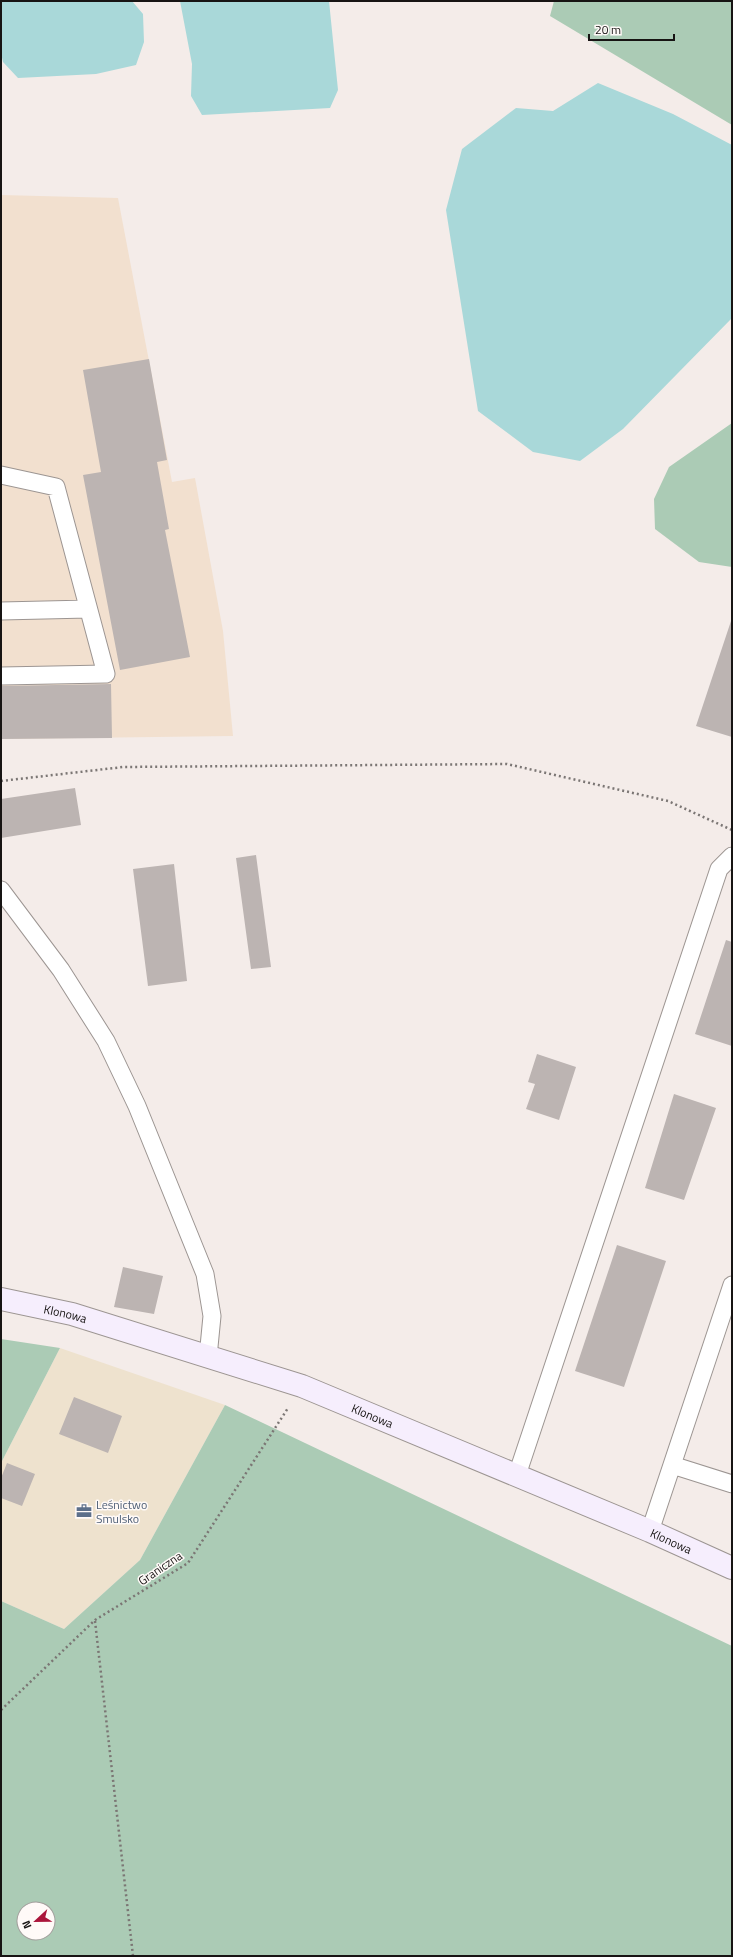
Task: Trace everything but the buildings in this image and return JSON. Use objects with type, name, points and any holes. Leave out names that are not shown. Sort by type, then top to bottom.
[{"type":"street","name":"Klonowa","points":[[1,1299],[72,1314],[302,1386],[650,1531],[732,1568]]},
{"type":"lane","points":[[1,475],[56,487],[106,674],[1,676]]},
{"type":"lane","points":[[1,611],[88,609]]},
{"type":"lane","points":[[517,1475],[719,869],[732,856]]},
{"type":"lane","points":[[1,890],[61,970],[106,1041],[137,1106],[205,1274],[212,1316],[208,1357]]},
{"type":"lane","points":[[650,1531],[732,1285]]},
{"type":"lane","points":[[672,1465],[732,1484]]},
{"type":"path","points":[[1,780],[123,767],[507,764],[668,801],[732,830]]},
{"type":"path","name":"Graniczna","points":[[1,1710],[95,1620],[188,1563],[302,1386]]},
{"type":"path","points":[[95,1620],[133,1956]]},
{"type":"shaded area","points":[[1,195],[118,198],[172,482],[195,478],[223,631],[233,736],[1,739]]},
{"type":"shaded area","name":"Leśnictwo Smulsko","points":[[60,1348],[225,1405],[140,1560],[64,1629],[1,1601],[1,1463]]},
{"type":"green space","points":[[554,1],[732,1],[732,125],[550,16]]},
{"type":"green space","points":[[732,423],[732,567],[699,562],[655,529],[654,499],[669,467]]},
{"type":"green space","points":[[1,1339],[60,1348],[1,1463]]},
{"type":"green space","points":[[225,1405],[732,1646],[732,1956],[1,1956],[1,1601],[64,1629],[140,1560]]},
{"type":"water","points":[[1,1],[132,1],[143,14],[144,42],[136,65],[96,74],[18,78],[3,62],[1,53]]},
{"type":"water","points":[[180,1],[329,1],[338,90],[330,108],[202,115],[191,96],[192,64]]},
{"type":"water","points":[[598,83],[673,114],[732,145],[732,318],[623,429],[580,461],[533,452],[478,411],[446,210],[462,149],[516,108],[553,111]]},
{"type":"place","name":"Leśnictwo Smulsko","points":[[84,1511]]}]
